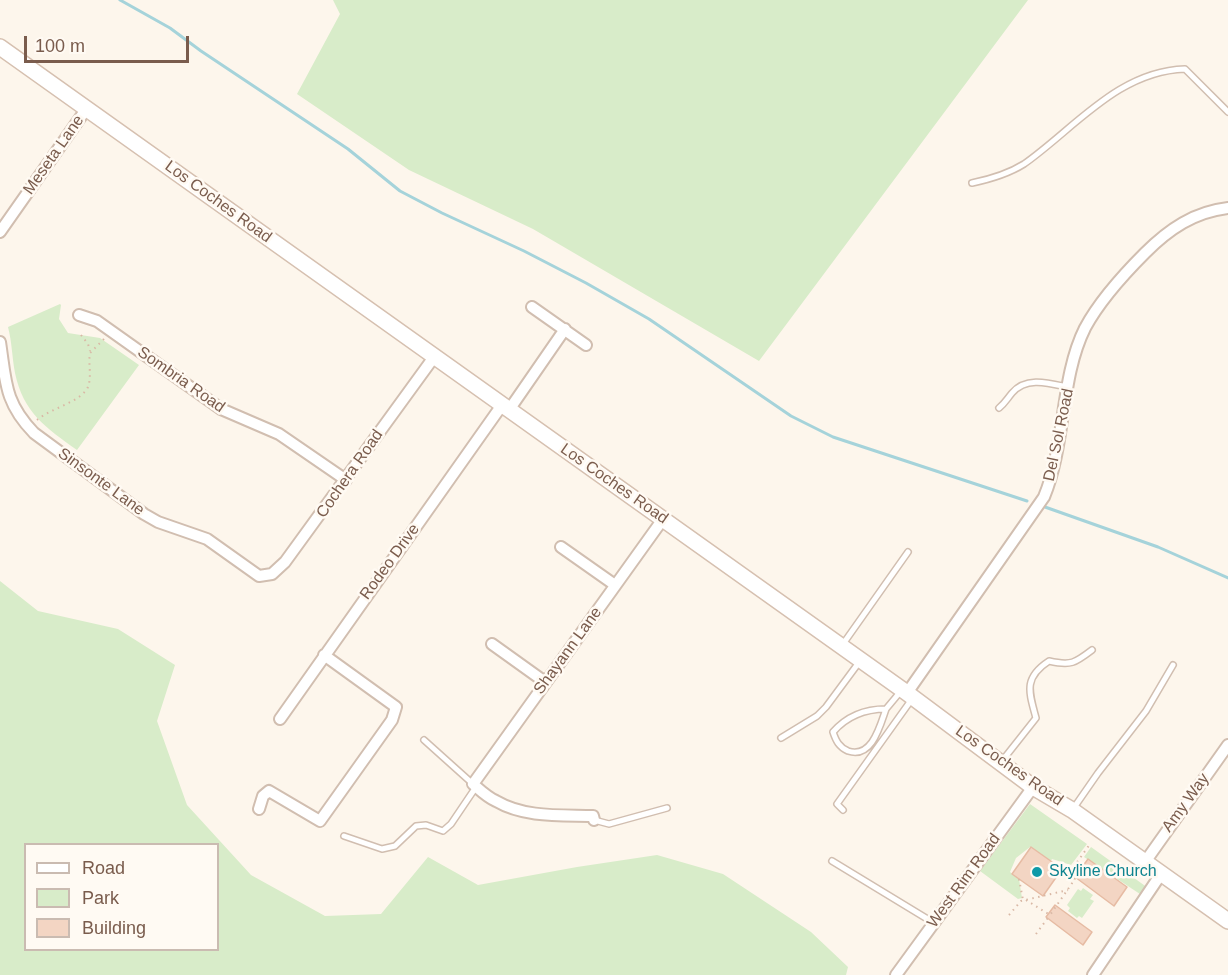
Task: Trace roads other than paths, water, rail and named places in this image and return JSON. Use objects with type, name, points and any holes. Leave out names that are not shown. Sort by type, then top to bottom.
[{"type":"main road","name":"Los Coches Road","points":[[0,47],[861,660],[1033,787],[1072,810],[1228,921]]},
{"type":"street","name":"Meseta Lane","points":[[0,232],[87,108]]},
{"type":"street","name":"Del Sol Road","points":[[907,693],[1044,497],[1056,462],[1068,388],[1085,328],[1126,272],[1160,239],[1179,224],[1205,213],[1228,208]]},
{"type":"street","points":[[532,307],[586,345]]},
{"type":"street","name":"Sombria Road","points":[[79,315],[92,318],[100,323],[224,411],[276,431],[346,480]]},
{"type":"street","name":"Rodeo Drive","points":[[280,719],[324,655],[565,329]]},
{"type":"street","name":"Sinsonte Lane","points":[[0,342],[3,375],[9,395],[17,411],[34,433],[144,514],[158,522],[213,542],[256,576]]},
{"type":"street","name":"Cochera Road","points":[[256,576],[267,576],[282,566],[434,357]]},
{"type":"street","name":"Shayann Lane","points":[[475,785],[663,519]]},
{"type":"street","points":[[561,547],[615,585]]},
{"type":"street","points":[[492,644],[546,682]]},
{"type":"street","points":[[259,809],[263,796],[269,791],[320,820],[392,720],[396,707],[324,655]]},
{"type":"street","name":"Amy Way","points":[[1145,862],[1228,745]]},
{"type":"street","points":[[475,785],[494,801],[515,810],[538,814],[593,816],[594,820]]},
{"type":"street","name":"West Rim Road","points":[[900,974],[934,923],[1033,787]]},
{"type":"street","points":[[1093,975],[1161,874]]},
{"type":"lane","points":[[972,183],[998,177],[1023,164],[1115,91],[1170,70],[1185,69],[1228,112]]},
{"type":"lane","points":[[999,408],[1008,401],[1012,393],[1027,384],[1047,383],[1068,388]]},
{"type":"lane","points":[[841,646],[908,552]]},
{"type":"lane","points":[[1000,763],[1036,718],[1030,694],[1030,680],[1038,668],[1049,661],[1066,665],[1076,662],[1092,650]]},
{"type":"lane","points":[[781,738],[817,716],[861,660]]},
{"type":"lane","points":[[1072,810],[1098,772],[1146,711],[1173,665]]},
{"type":"lane","points":[[886,709],[875,709],[850,716],[833,732],[837,742],[844,749],[856,753],[862,752],[870,745],[879,729],[886,709],[907,693]]},
{"type":"lane","points":[[843,810],[837,804],[907,693]]},
{"type":"lane","points":[[344,836],[382,849],[395,846],[416,826],[426,825],[443,831],[452,824],[475,785],[424,740]]},
{"type":"lane","points":[[594,820],[609,825],[667,808]]},
{"type":"lane","points":[[831,861],[934,923]]},
{"type":"waterway","points":[[120,0],[170,28],[348,149],[400,191],[524,251],[649,319],[791,416],[833,437],[1027,501]]},
{"type":"waterway","points":[[1045,507],[1158,547],[1228,578]]},
{"type":"place","name":"Skyline Church","points":[[1037,872]]}]
